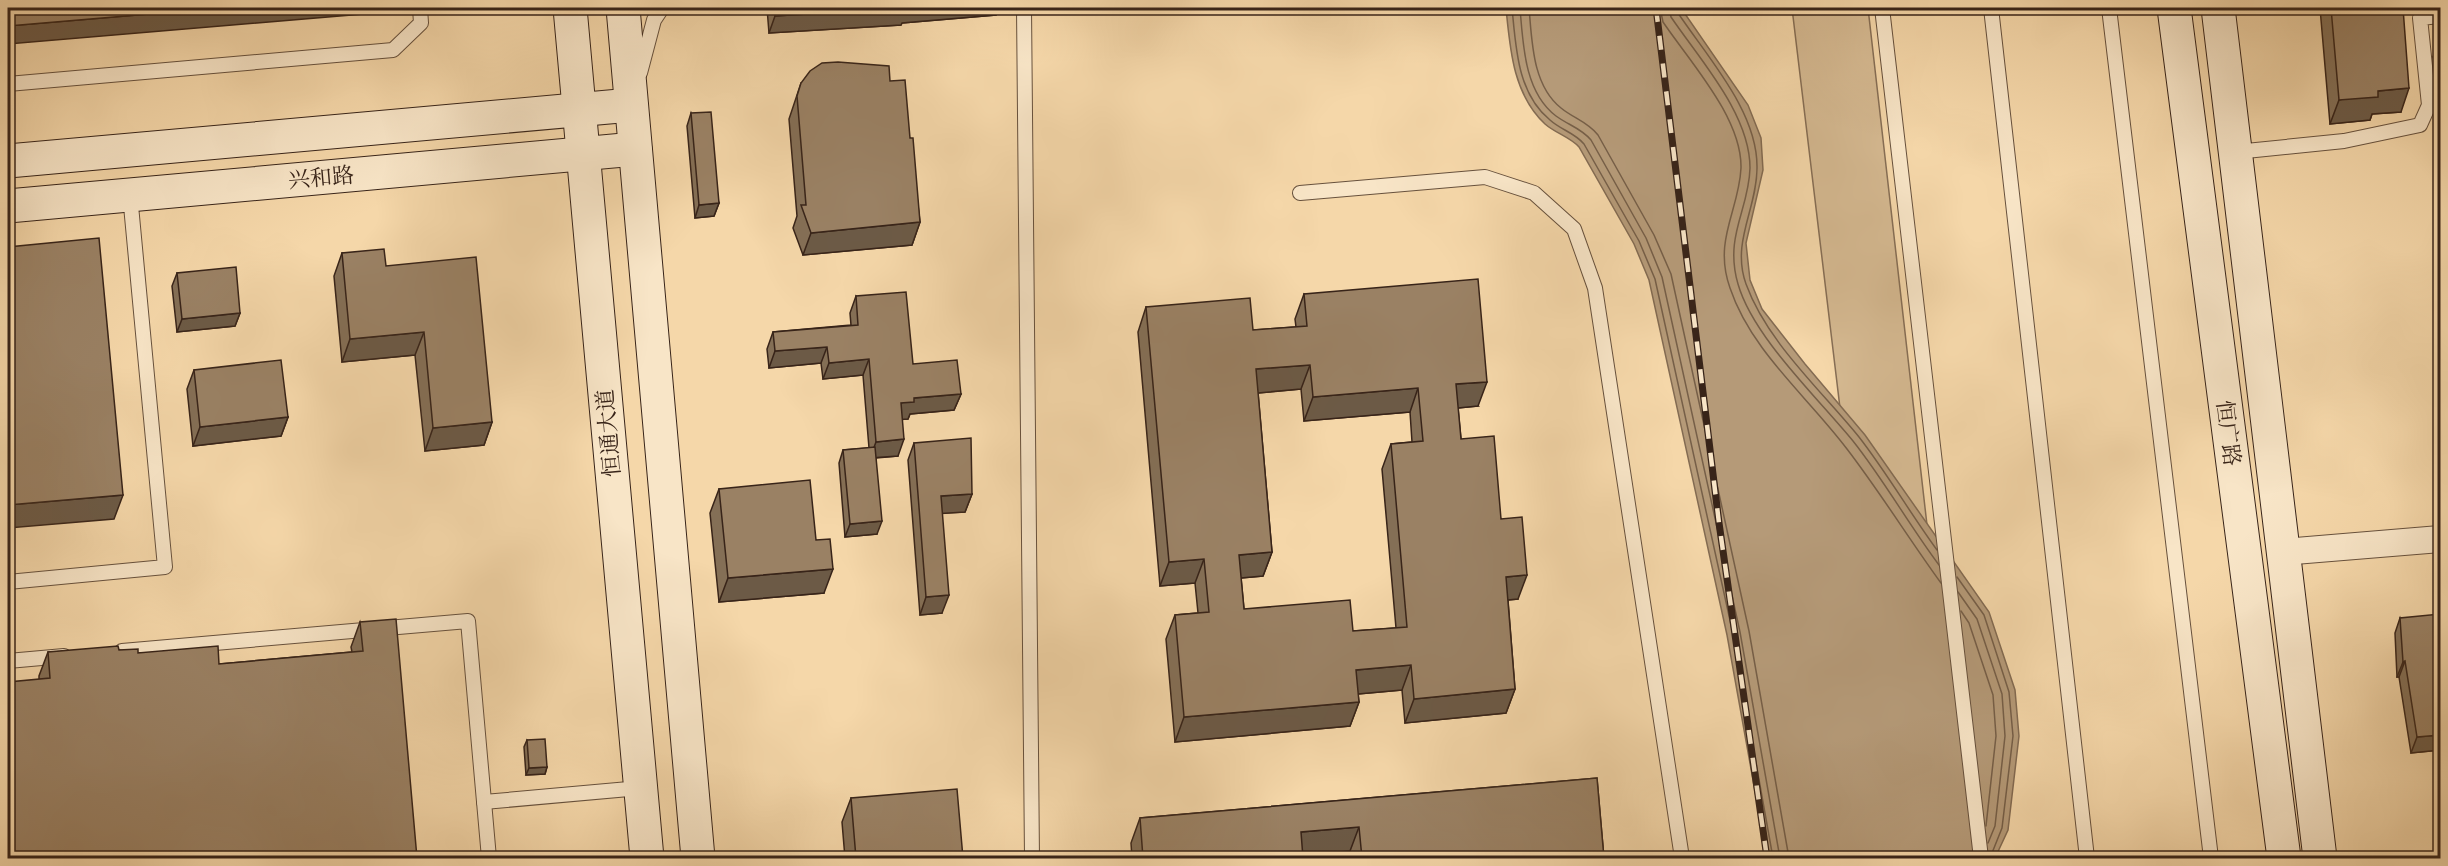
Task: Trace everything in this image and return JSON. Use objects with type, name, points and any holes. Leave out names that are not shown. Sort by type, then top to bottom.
[{"type":"main road","name":"恒通大道","points":[[570,8],[647,858]]},
{"type":"main road","points":[[623,8],[698,858]]},
{"type":"main road","name":"恒广路","points":[[2174,8],[2284,858]]},
{"type":"main road","name":"恒广路","points":[[2218,8],[2320,858]]},
{"type":"main road","name":"兴和路","points":[[8,161],[631,105]]},
{"type":"main road","name":"兴和路","points":[[8,206],[635,149]]},
{"type":"street","points":[[2283,552],[2440,539]]},
{"type":"lane","points":[[8,84],[393,50],[421,23],[420,8]]},
{"type":"lane","points":[[631,105],[654,20],[662,8]]},
{"type":"lane","points":[[1024,8],[1032,858]]},
{"type":"lane","points":[[1882,8],[1981,858]]},
{"type":"lane","points":[[1991,8],[2087,858]]},
{"type":"lane","points":[[2109,8],[2211,858]]},
{"type":"lane","points":[[2236,152],[2344,141],[2420,125],[2435,105],[2420,18],[2440,16]]},
{"type":"lane","points":[[1300,193],[1485,177],[1534,193],[1574,229],[1595,288],[1682,858]]},
{"type":"lane","points":[[8,582],[165,567],[130,195]]},
{"type":"lane","points":[[114,652],[468,621],[489,858]]},
{"type":"lane","points":[[8,661],[78,655]]},
{"type":"lane","points":[[484,802],[640,788]]},
{"type":"shaded area","points":[[1792,8],[1868,8],[1965,858],[1894,858]]},
{"type":"shaded area","points":[[2440,48],[2440,90],[2430,78],[2429,61]]},
{"type":"water","points":[[1506,8],[1681,8],[1748,105],[1761,138],[1763,170],[1746,243],[1750,280],[1762,309],[1865,435],[1989,612],[2015,690],[2019,736],[2008,830],[1995,858],[1767,858],[1727,635],[1649,280],[1634,244],[1579,147],[1545,124],[1526,99],[1515,70]]},
{"type":"building","points":[[8,8],[220,8],[8,26]]},
{"type":"building","points":[[775,8],[908,8],[775,16]]},
{"type":"building","points":[[2331,8],[2403,8],[2409,88],[2378,91],[2378,97],[2339,100]]},
{"type":"building","points":[[822,63],[889,66],[890,81],[905,80],[910,138],[913,138],[920,222],[811,233],[801,205],[806,205],[797,96],[801,83],[810,71]]},
{"type":"building","points":[[711,112],[719,203],[699,205],[691,113]]},
{"type":"building","points":[[99,238],[123,495],[8,505],[8,247]]},
{"type":"building","points":[[384,249],[386,266],[476,257],[492,422],[433,428],[424,332],[350,339],[342,253]]},
{"type":"building","points":[[236,267],[240,313],[182,319],[177,273]]},
{"type":"building","points":[[1478,279],[1487,382],[1456,384],[1461,439],[1494,436],[1501,519],[1522,517],[1527,575],[1506,577],[1515,689],[1414,699],[1411,665],[1356,670],[1359,702],[1184,717],[1175,615],[1209,612],[1204,559],[1169,562],[1146,307],[1250,298],[1253,330],[1307,326],[1304,294]],"holes":[[[1310,365],[1313,397],[1418,388],[1423,441],[1391,444],[1407,627],[1353,631],[1350,600],[1244,609],[1239,555],[1272,552],[1256,369]]]},
{"type":"building","points":[[906,292],[913,364],[957,360],[961,394],[914,398],[914,402],[901,403],[904,439],[876,442],[869,359],[829,363],[827,347],[775,351],[773,332],[858,325],[856,296]]},
{"type":"building","points":[[281,360],[288,417],[200,427],[194,370]]},
{"type":"building","points":[[971,438],[972,494],[941,496],[949,595],[926,597],[914,443]]},
{"type":"building","points":[[875,447],[882,521],[850,524],[843,450]]},
{"type":"building","points":[[810,480],[816,540],[830,539],[833,569],[728,578],[719,489]]},
{"type":"building","points":[[2440,614],[2440,735],[2417,737],[2405,661],[2403,662],[2400,618]]},
{"type":"building","points":[[396,619],[417,858],[8,858],[8,682],[50,678],[48,652],[118,646],[119,650],[138,649],[138,653],[218,646],[219,664],[363,651],[360,622]]},
{"type":"building","points":[[545,739],[547,767],[529,768],[527,740]]},
{"type":"building","points":[[1597,778],[1604,858],[1362,858],[1359,827],[1301,832],[1303,858],[1143,858],[1140,818]]},
{"type":"building","points":[[957,789],[963,858],[856,858],[851,798]]},
{"type":"railway","points":[[1656,8],[1719,523],[1767,858]]}]
